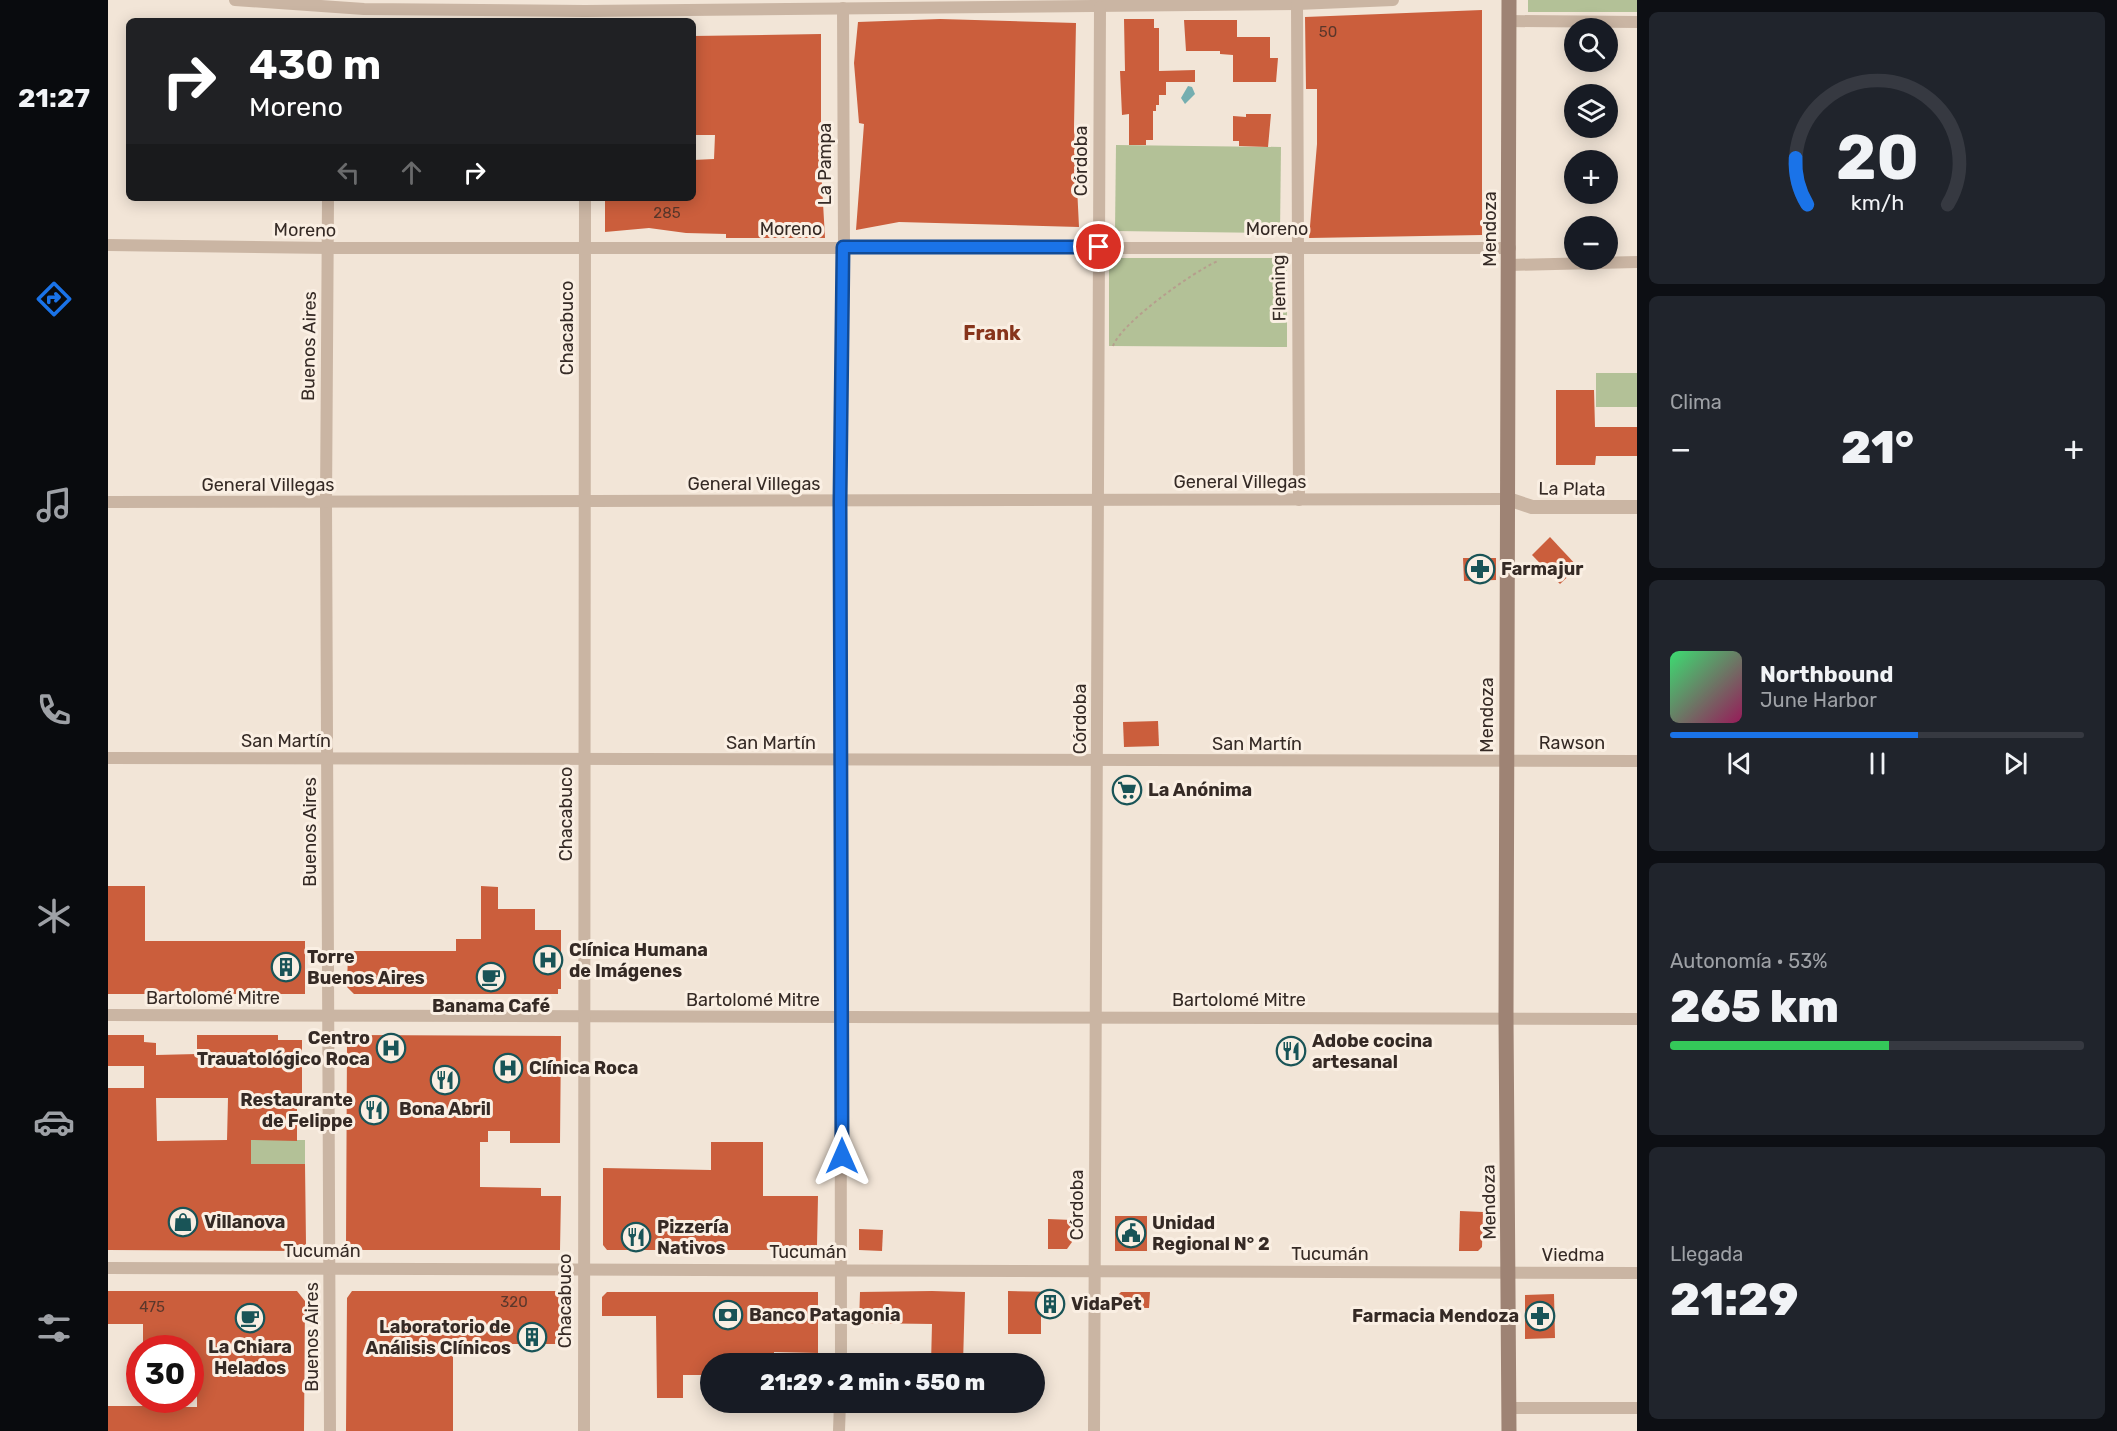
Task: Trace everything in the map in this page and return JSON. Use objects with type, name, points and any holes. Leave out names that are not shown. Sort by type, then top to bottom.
[{"type":"main road","name":"Mendoza","points":[[1509,0],[1506,1018],[1509,1431]]},
{"type":"street","points":[[235,0],[329,15],[585,16],[843,8],[1100,7],[1393,0]]},
{"type":"street","name":"Fleming","points":[[1297,4],[1296,248],[1299,500]]},
{"type":"street","name":"Córdoba","points":[[1094,1431],[1100,7]]},
{"type":"street","name":"La Pampa","points":[[841,1353],[840,502],[843,8]]},
{"type":"street","points":[[1509,21],[1637,22]]},
{"type":"street","name":"Buenos Aires","points":[[328,201],[326,504],[330,1431]]},
{"type":"street","name":"Chacabuco","points":[[584,1431],[585,201]]},
{"type":"street","name":"Moreno","points":[[108,245],[328,248],[1510,248]]},
{"type":"street","points":[[1510,265],[1637,262]]},
{"type":"street","name":"General Villegas","points":[[108,502],[326,504],[1508,499]]},
{"type":"street","name":"La Plata","points":[[1508,499],[1532,507],[1637,507]]},
{"type":"street","name":"San Martín","points":[[108,758],[584,761],[1507,761]]},
{"type":"street","name":"Rawson","points":[[1507,761],[1637,761]]},
{"type":"street","name":"Bartolomé Mitre","points":[[108,1015],[1637,1018]]},
{"type":"street","name":"Tucumán","points":[[108,1268],[1509,1272]]},
{"type":"street","name":"Viedma","points":[[1509,1272],[1637,1273]]},
{"type":"street","points":[[1509,1408],[1637,1408]]},
{"type":"street","points":[[839,1431],[840,1413]]},
{"type":"path","points":[[1113,346],[1116,338],[1129,325],[1170,291],[1226,258]]},
{"type":"green space","points":[[1528,0],[1637,0],[1637,12],[1528,12]]},
{"type":"green space","points":[[1116,145],[1281,147],[1280,233],[1115,231]]},
{"type":"green space","points":[[1117,258],[1280,258],[1287,265],[1287,347],[1109,346],[1109,266]]},
{"type":"green space","points":[[1596,373],[1637,373],[1637,407],[1596,407]]},
{"type":"green space","points":[[251,1140],[305,1140],[305,1164],[251,1164]]},
{"type":"water","points":[[1188,86],[1192,87],[1195,94],[1185,104],[1181,98]]},
{"type":"building","points":[[1482,10],[1482,235],[1309,238],[1317,144],[1317,89],[1306,89],[1305,17]]},
{"type":"building","points":[[940,19],[1076,23],[1074,126],[1079,227],[899,222],[856,230],[864,124],[859,123],[854,63],[858,22]]},
{"type":"building","points":[[1124,19],[1154,19],[1154,28],[1159,28],[1159,71],[1195,70],[1195,82],[1166,82],[1166,95],[1159,95],[1159,105],[1156,105],[1156,111],[1153,111],[1153,140],[1146,140],[1146,145],[1129,145],[1129,114],[1122,115],[1120,71],[1125,71]]},
{"type":"building","points":[[1184,20],[1237,20],[1237,37],[1270,37],[1270,58],[1278,58],[1276,82],[1233,82],[1233,55],[1220,54],[1220,51],[1186,51]]},
{"type":"building","points":[[821,34],[821,168],[825,238],[726,238],[726,234],[686,233],[649,228],[605,232],[605,201],[696,201],[696,160],[714,159],[715,135],[696,135],[696,36]]},
{"type":"building","points":[[1246,114],[1271,114],[1268,147],[1239,146],[1239,141],[1233,141],[1233,116],[1246,117]]},
{"type":"building","points":[[1556,390],[1594,390],[1595,427],[1637,427],[1637,456],[1596,456],[1595,465],[1556,465]]},
{"type":"building","points":[[1550,537],[1578,567],[1560,584],[1532,555]]},
{"type":"building","name":"Farmajur","points":[[1463,558],[1496,558],[1496,580],[1464,581]]},
{"type":"building","points":[[1158,721],[1159,746],[1124,747],[1123,722]]},
{"type":"building","points":[[108,886],[145,886],[145,941],[305,941],[305,994],[108,994]]},
{"type":"building","points":[[481,886],[498,887],[498,909],[535,909],[535,930],[561,930],[561,989],[558,989],[558,994],[354,994],[347,987],[348,951],[456,951],[456,939],[481,939]]},
{"type":"building","points":[[108,1035],[144,1035],[144,1042],[156,1043],[156,1055],[197,1054],[197,1035],[278,1035],[278,1040],[302,1040],[302,1099],[297,1098],[297,1141],[251,1140],[251,1164],[305,1164],[306,1244],[300,1251],[108,1250],[108,1088],[144,1088],[144,1066],[108,1066]],"holes":[[[156,1098],[228,1098],[227,1140],[157,1141]]]},
{"type":"building","points":[[353,1035],[561,1036],[560,1143],[510,1143],[510,1131],[488,1131],[488,1142],[480,1142],[480,1187],[541,1188],[541,1196],[561,1196],[560,1250],[351,1250],[346,1245],[347,1042]]},
{"type":"building","points":[[711,1142],[763,1142],[763,1196],[818,1196],[817,1245],[814,1250],[607,1250],[603,1245],[603,1168],[711,1170]]},
{"type":"building","points":[[1460,1211],[1483,1212],[1482,1247],[1478,1251],[1459,1251]]},
{"type":"building","name":"Unidad Regional N° 2","points":[[1115,1216],[1147,1216],[1147,1251],[1115,1251]]},
{"type":"building","points":[[1048,1219],[1072,1220],[1072,1242],[1067,1249],[1048,1249]]},
{"type":"building","points":[[859,1229],[883,1230],[882,1251],[859,1250]]},
{"type":"building","points":[[108,1291],[297,1291],[305,1301],[304,1431],[108,1431],[108,1406],[126,1406],[126,1413],[204,1413],[204,1335],[143,1335],[143,1324],[108,1324]]},
{"type":"building","points":[[352,1291],[557,1291],[562,1296],[562,1344],[453,1344],[453,1431],[346,1431],[347,1298]]},
{"type":"building","points":[[1008,1291],[1058,1292],[1057,1316],[1041,1316],[1041,1334],[1008,1334]]},
{"type":"building","points":[[607,1292],[818,1292],[818,1353],[700,1353],[700,1375],[683,1375],[683,1398],[657,1398],[656,1316],[602,1316],[602,1297]]},
{"type":"building","points":[[860,1292],[965,1292],[963,1353],[931,1353],[932,1324],[859,1323]]},
{"type":"building","points":[[1121,1292],[1150,1292],[1149,1308],[1115,1308],[1115,1298]]},
{"type":"building","name":"Farmacia Mendoza","points":[[1554,1294],[1555,1338],[1525,1339],[1525,1295]]},
{"type":"place","name":"Farmajur","points":[[1480,569]]},
{"type":"place","name":"La Anónima","points":[[1127,790]]},
{"type":"place","name":"Clínica Humana de Imágenes","points":[[548,960]]},
{"type":"place","name":"Torre Buenos Aires","points":[[286,967]]},
{"type":"place","name":"Banama Café","points":[[491,977]]},
{"type":"place","name":"Centro Trauatológico Roca","points":[[391,1048]]},
{"type":"place","name":"Adobe cocina artesanal","points":[[1291,1051]]},
{"type":"place","name":"Clínica Roca","points":[[508,1068]]},
{"type":"place","name":"Bona Abril","points":[[445,1080]]},
{"type":"place","name":"Restaurante de Felippe","points":[[374,1110]]},
{"type":"place","name":"Villanova","points":[[183,1222]]},
{"type":"place","name":"Unidad Regional N° 2","points":[[1131,1233]]},
{"type":"place","name":"Pizzería Nativos","points":[[636,1237]]},
{"type":"place","name":"VidaPet","points":[[1050,1304]]},
{"type":"place","name":"Banco Patagonia","points":[[728,1315]]},
{"type":"place","name":"Farmacia Mendoza","points":[[1540,1316]]},
{"type":"place","name":"La Chiara Helados","points":[[250,1318]]},
{"type":"place","name":"Laboratorio de Análisis Clínicos","points":[[532,1337]]},
{"type":"district","name":"Frank","points":[[992,333]]},
{"type":"route","points":[[842,1156],[840,502],[843,247],[1099,247]]}]
